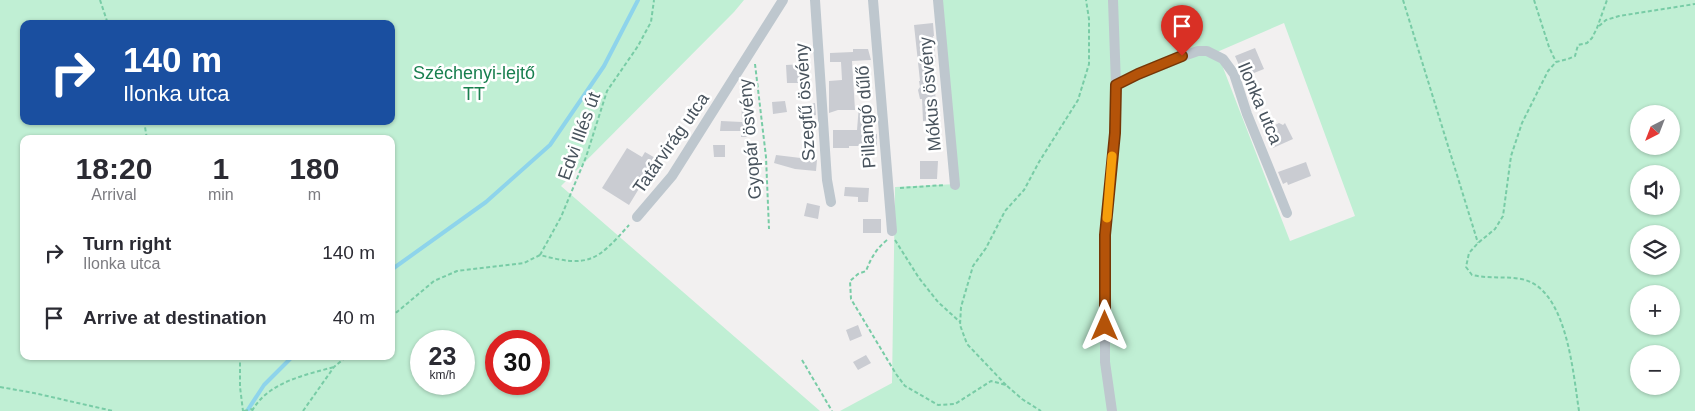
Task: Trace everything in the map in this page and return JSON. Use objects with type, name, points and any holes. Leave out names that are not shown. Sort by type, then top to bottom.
[{"type":"street","name":"Tatárvirág utca","points":[[637,217],[672,176],[783,0]]},
{"type":"street","name":"Szegfű ösvény","points":[[815,0],[826,171],[831,202]]},
{"type":"street","name":"Pillangó dűlő","points":[[872,0],[893,235]]},
{"type":"street","name":"Mókus ösvény","points":[[938,0],[955,185]]},
{"type":"street","points":[[1112,411],[1105,362],[1105,235],[1115,133],[1116,85],[1113,0]]},
{"type":"street","name":"Ilonka utca","points":[[1116,85],[1138,74],[1198,51],[1207,51],[1223,59],[1234,74],[1247,114],[1287,213]]},
{"type":"path","points":[[100,0],[107,20]]},
{"type":"path","name":"Edvi Illés út","points":[[540,255],[561,217],[586,157],[607,91],[638,46],[651,22],[654,0]]},
{"type":"path","points":[[1041,411],[1022,399],[1006,385],[966,344],[960,323],[961,307],[973,266],[986,248],[1005,211],[1024,190],[1039,162],[1078,100],[1089,64],[1089,19],[1086,0]]},
{"type":"path","points":[[1403,0],[1478,243]]},
{"type":"path","points":[[1534,0],[1548,47],[1556,62]]},
{"type":"path","points":[[1579,411],[1563,327],[1555,305],[1543,289],[1522,279],[1486,278],[1472,275],[1466,267],[1469,253],[1495,229],[1503,216],[1511,156],[1522,123],[1548,71],[1556,62],[1575,56],[1578,45],[1589,41],[1597,28],[1606,0]]},
{"type":"path","points":[[1597,28],[1606,20],[1618,16],[1695,4]]},
{"type":"path","name":"Gyopár ösvény","points":[[753,48],[766,158],[769,229]]},
{"type":"path","points":[[896,188],[955,185]]},
{"type":"path","name":"Tatárvirág utca","points":[[540,255],[563,261],[582,262],[596,257],[608,248],[637,217]]},
{"type":"path","points":[[960,323],[938,302],[919,278],[893,235],[873,254],[866,271],[858,274],[850,281],[851,299],[905,386],[938,405],[955,404],[990,381],[1006,385]]},
{"type":"path","points":[[395,314],[434,281],[457,271],[524,263],[540,255]]},
{"type":"path","points":[[240,360],[240,387],[244,411],[252,410],[265,395],[284,383],[334,368]]},
{"type":"path","points":[[303,411],[334,368],[343,360]]},
{"type":"path","points":[[802,360],[832,411]]},
{"type":"path","points":[[0,387],[113,411]]},
{"type":"green space","name":"Széchenyi-lejtő TT","points":[[0,0],[744,0],[561,186],[820,411],[0,411]]},
{"type":"green space","points":[[940,0],[1695,0],[1695,411],[840,411],[892,383],[895,187],[957,184]],"holes":[[[1284,23],[1355,216],[1290,241],[1217,52]]]},
{"type":"building","points":[[933,23],[936,62],[933,63],[937,118],[923,121],[922,99],[920,99],[918,90],[920,81],[914,25]]},
{"type":"building","points":[[1255,48],[1264,69],[1244,77],[1235,56]]},
{"type":"building","points":[[853,49],[868,49],[871,60],[852,61],[855,110],[838,110],[829,113],[829,81],[842,80],[841,62],[830,62],[830,53],[853,52]]},
{"type":"building","points":[[803,64],[804,83],[787,83],[786,65]]},
{"type":"building","points":[[741,93],[752,94],[751,132],[749,137],[741,137],[741,131],[720,131],[721,121],[742,122]]},
{"type":"building","points":[[785,101],[787,112],[773,114],[772,102]]},
{"type":"building","points":[[815,103],[816,115],[807,117],[804,105]]},
{"type":"building","points":[[859,105],[870,106],[869,133],[877,134],[877,146],[833,148],[833,130],[857,130]]},
{"type":"building","points":[[1279,123],[1283,125],[1285,123],[1293,139],[1273,148],[1265,130]]},
{"type":"building","points":[[713,145],[725,145],[725,157],[714,157]]},
{"type":"building","points":[[627,148],[642,157],[645,152],[657,159],[629,205],[602,188]]},
{"type":"building","points":[[776,155],[817,160],[816,171],[795,169],[774,163]]},
{"type":"building","points":[[920,161],[938,161],[937,179],[920,179]]},
{"type":"building","points":[[1306,162],[1311,176],[1288,185],[1287,182],[1283,184],[1278,172]]},
{"type":"building","points":[[845,187],[869,188],[868,202],[858,202],[858,197],[844,196]]},
{"type":"building","points":[[807,203],[820,206],[818,219],[804,216]]},
{"type":"building","points":[[863,219],[881,219],[881,233],[863,233]]},
{"type":"building","points":[[858,325],[862,336],[850,341],[846,330]]},
{"type":"building","points":[[866,355],[871,363],[858,370],[853,362]]},
{"type":"waterway","points":[[395,267],[486,202],[550,145],[604,66],[638,0]]},
{"type":"waterway","points":[[247,411],[264,385],[289,360]]},
{"type":"slow traffic","points":[[1107,218],[1112,156]]},
{"type":"route","points":[[1105,326],[1105,235],[1115,133],[1116,85],[1182,56]]}]
